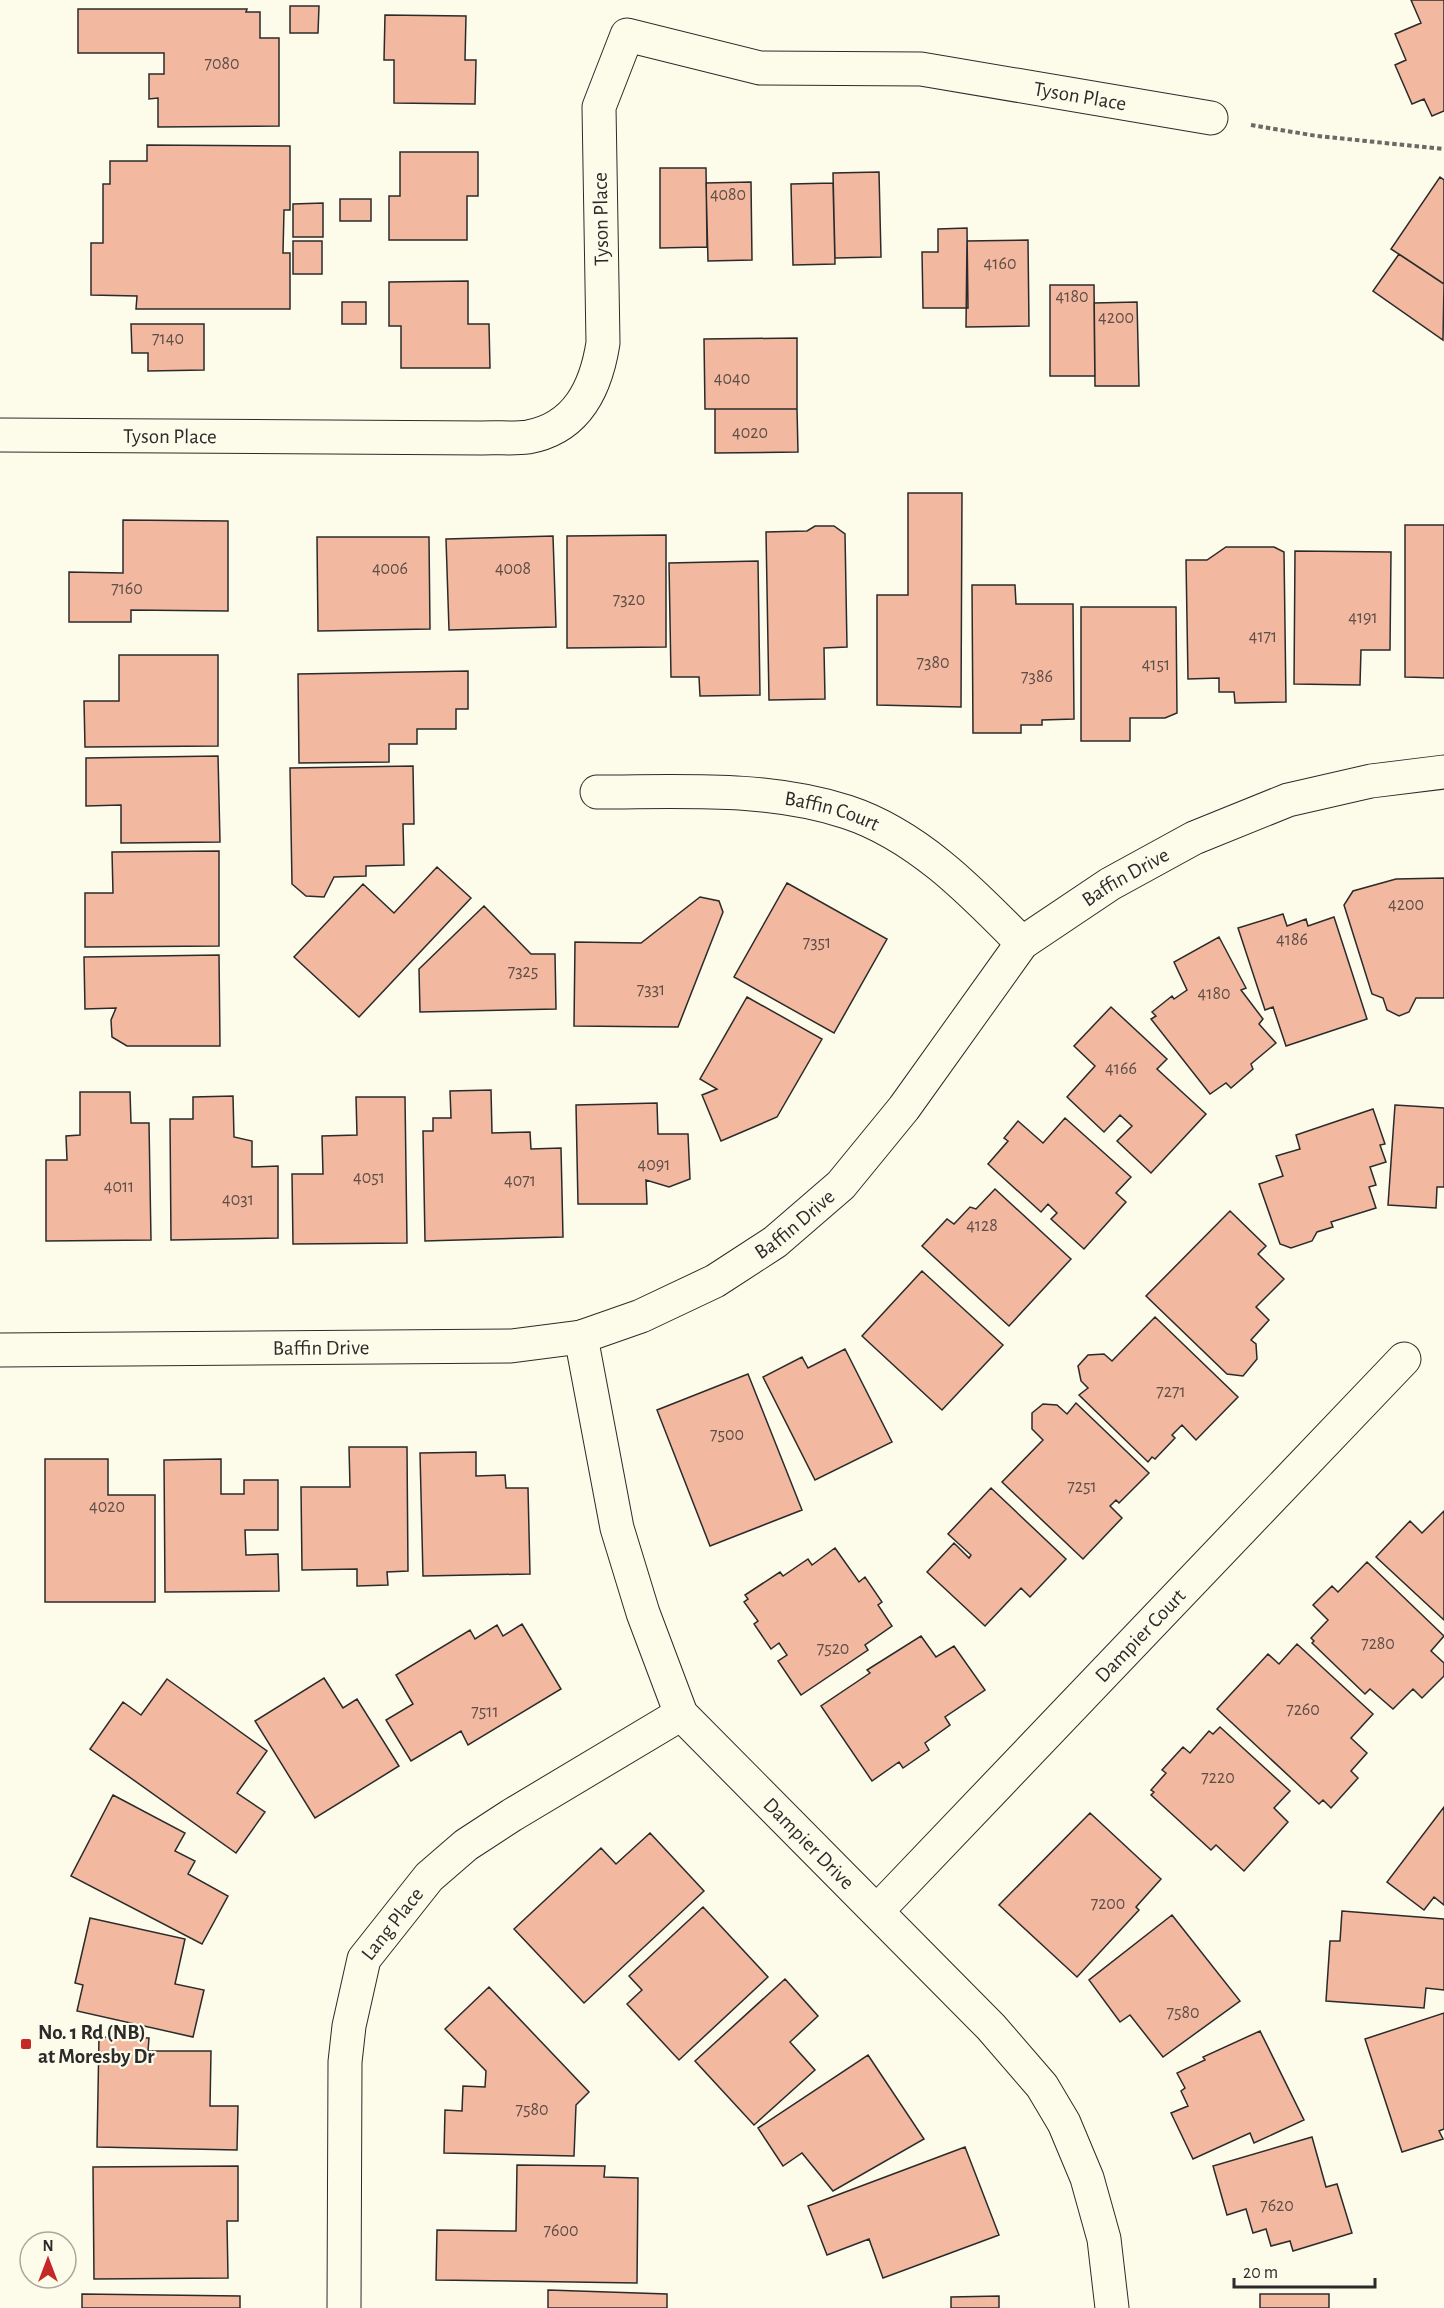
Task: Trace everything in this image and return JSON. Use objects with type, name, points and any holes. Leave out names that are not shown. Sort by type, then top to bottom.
[{"type":"street","name":"Tyson Place","points":[[0,435],[482,438],[527,437],[553,430],[582,405],[592,387],[600,363],[603,343],[599,106],[627,35],[760,68],[921,69],[1211,118]]},
{"type":"street","name":"Baffin Drive","points":[[0,1350],[511,1346],[581,1337],[640,1316],[715,1281],[775,1242],[841,1185],[904,1108],[1022,942],[1110,884],[1194,838],[1288,800],[1371,781],[1444,772]]},
{"type":"street","name":"Baffin Court","points":[[597,792],[709,792],[784,798],[848,813],[902,839],[958,879],[1022,942]]},
{"type":"street","name":"Dampier Drive","points":[[581,1337],[617,1528],[643,1612],[681,1714],[991,2027],[1042,2086],[1064,2123],[1087,2178],[1104,2239],[1112,2308]]},
{"type":"street","name":"Dampier Court","points":[[877,1911],[1404,1359]]},
{"type":"street","name":"Lang Place","points":[[344,2308],[345,2062],[349,2026],[364,1959],[429,1877],[466,1845],[681,1714]]},
{"type":"path","points":[[1211,118],[1317,136],[1444,149]]},
{"type":"building","points":[[1411,0],[1444,0],[1444,111],[1432,116],[1424,99],[1412,104],[1395,65],[1406,60],[1395,34],[1421,23]]},
{"type":"building","points":[[290,6],[319,6],[318,33],[290,33]]},
{"type":"building","points":[[78,9],[247,9],[246,12],[260,12],[260,38],[279,38],[279,126],[158,127],[158,98],[149,99],[149,74],[164,74],[164,53],[78,53]]},
{"type":"building","points":[[385,15],[466,16],[465,60],[476,60],[475,104],[394,103],[394,60],[384,60]]},
{"type":"building","points":[[147,145],[290,146],[290,210],[284,210],[283,253],[290,253],[290,309],[136,309],[137,296],[91,295],[91,243],[103,243],[103,184],[110,184],[110,161],[147,161]]},
{"type":"building","points":[[400,152],[478,152],[478,196],[467,196],[467,240],[389,240],[389,196],[400,196]]},
{"type":"building","points":[[660,168],[706,168],[707,247],[660,248]]},
{"type":"building","points":[[879,172],[881,257],[835,258],[833,173]]},
{"type":"building","points":[[1440,177],[1444,180],[1444,284],[1391,249]]},
{"type":"building","points":[[751,182],[752,260],[708,261],[706,183]]},
{"type":"building","points":[[833,183],[835,264],[793,265],[791,184]]},
{"type":"building","points":[[340,199],[371,199],[371,221],[340,221]]},
{"type":"building","points":[[323,203],[323,237],[293,237],[293,204]]},
{"type":"building","points":[[967,228],[968,308],[923,308],[922,252],[938,252],[938,229]]},
{"type":"building","points":[[1028,240],[1029,326],[966,327],[967,241]]},
{"type":"building","points":[[293,241],[322,241],[322,274],[293,274]]},
{"type":"building","points":[[1399,254],[1444,284],[1443,340],[1373,291]]},
{"type":"building","points":[[468,281],[468,324],[489,324],[490,368],[401,368],[401,326],[389,326],[389,282]]},
{"type":"building","points":[[1050,285],[1094,285],[1095,376],[1050,376]]},
{"type":"building","points":[[342,302],[366,302],[366,324],[342,324]]},
{"type":"building","points":[[1137,302],[1139,386],[1095,386],[1094,303]]},
{"type":"building","points":[[131,324],[204,324],[204,370],[148,371],[148,353],[132,353]]},
{"type":"building","points":[[797,338],[797,409],[705,409],[704,339]]},
{"type":"building","points":[[715,409],[797,409],[798,452],[715,453]]},
{"type":"building","points":[[908,493],[962,493],[961,707],[877,705],[877,595],[908,595]]},
{"type":"building","points":[[123,520],[228,521],[228,611],[131,610],[131,622],[69,622],[69,572],[123,573]]},
{"type":"building","points":[[1405,525],[1444,525],[1444,678],[1405,677]]},
{"type":"building","points":[[815,526],[834,526],[845,534],[847,647],[824,648],[825,699],[769,700],[766,532],[807,531]]},
{"type":"building","points":[[666,535],[666,647],[567,648],[567,536]]},
{"type":"building","points":[[553,536],[556,627],[449,630],[446,539]]},
{"type":"building","points":[[317,537],[429,537],[430,629],[318,631]]},
{"type":"building","points":[[1226,547],[1274,547],[1284,552],[1286,702],[1235,703],[1234,692],[1219,692],[1219,678],[1188,679],[1186,560],[1207,560]]},
{"type":"building","points":[[1295,551],[1391,552],[1390,650],[1361,650],[1360,685],[1294,684]]},
{"type":"building","points":[[758,561],[760,695],[700,696],[699,677],[671,677],[669,563]]},
{"type":"building","points":[[972,585],[1015,585],[1016,604],[1073,604],[1074,719],[1042,720],[1042,725],[1021,725],[1021,733],[973,733]]},
{"type":"building","points":[[1081,607],[1176,607],[1177,713],[1165,718],[1130,718],[1130,741],[1081,741]]},
{"type":"building","points":[[119,655],[218,655],[218,746],[85,747],[84,701],[119,701]]},
{"type":"building","points":[[468,671],[468,709],[456,709],[456,729],[417,729],[417,744],[389,744],[389,762],[299,763],[298,674]]},
{"type":"building","points":[[218,756],[220,842],[121,843],[121,805],[86,806],[86,758]]},
{"type":"building","points":[[413,766],[414,824],[403,824],[404,865],[366,866],[366,876],[334,877],[324,897],[306,896],[292,884],[290,768]]},
{"type":"building","points":[[219,851],[219,946],[85,947],[85,893],[113,893],[112,852]]},
{"type":"building","points":[[437,867],[471,898],[359,1017],[294,957],[363,884],[394,913]]},
{"type":"building","points":[[1444,878],[1444,998],[1416,998],[1409,1012],[1399,1016],[1387,1010],[1383,998],[1372,994],[1344,905],[1353,891],[1396,879]]},
{"type":"building","points":[[787,883],[887,939],[834,1033],[734,977]]},
{"type":"building","points":[[700,897],[719,901],[723,912],[678,1027],[574,1026],[575,942],[641,943]]},
{"type":"building","points":[[484,906],[531,954],[555,954],[556,1009],[420,1012],[419,969]]},
{"type":"building","points":[[1283,914],[1287,926],[1306,919],[1308,926],[1334,917],[1367,1019],[1286,1046],[1273,1007],[1265,1010],[1238,928]]},
{"type":"building","points":[[1219,937],[1246,988],[1241,990],[1263,1019],[1259,1024],[1276,1043],[1251,1064],[1253,1069],[1231,1088],[1226,1083],[1210,1094],[1151,1019],[1156,1016],[1152,1012],[1172,996],[1174,999],[1187,990],[1174,962]]},
{"type":"building","points":[[219,955],[220,1046],[127,1046],[112,1037],[111,1020],[116,1008],[85,1009],[84,957]]},
{"type":"building","points":[[747,997],[822,1039],[777,1117],[721,1141],[702,1095],[717,1089],[700,1079]]},
{"type":"building","points":[[1111,1007],[1167,1059],[1157,1069],[1206,1114],[1151,1173],[1117,1141],[1132,1126],[1120,1115],[1104,1132],[1067,1097],[1095,1066],[1074,1046]]},
{"type":"building","points":[[491,1090],[492,1133],[530,1132],[531,1149],[561,1148],[563,1237],[425,1241],[423,1131],[433,1131],[433,1118],[451,1118],[450,1091]]},
{"type":"building","points":[[80,1092],[130,1092],[131,1123],[149,1123],[151,1240],[46,1241],[46,1160],[67,1160],[66,1136],[80,1135]]},
{"type":"building","points":[[233,1096],[234,1137],[252,1141],[252,1167],[278,1166],[278,1238],[171,1240],[170,1119],[193,1119],[193,1097]]},
{"type":"building","points":[[356,1097],[405,1097],[407,1243],[293,1244],[292,1174],[323,1174],[322,1136],[357,1135]]},
{"type":"building","points":[[657,1103],[658,1134],[688,1134],[690,1179],[669,1187],[646,1180],[647,1204],[578,1204],[576,1105]]},
{"type":"building","points":[[1395,1105],[1444,1108],[1444,1187],[1437,1187],[1436,1208],[1388,1205]]},
{"type":"building","points":[[1373,1109],[1385,1144],[1380,1145],[1386,1162],[1370,1167],[1376,1185],[1369,1187],[1376,1208],[1331,1222],[1333,1227],[1317,1232],[1312,1241],[1291,1248],[1280,1244],[1259,1184],[1283,1176],[1276,1156],[1300,1149],[1296,1135]]},
{"type":"building","points":[[1065,1118],[1131,1177],[1116,1193],[1126,1202],[1084,1249],[1051,1219],[1057,1213],[1048,1204],[1041,1212],[988,1164],[1008,1141],[1004,1138],[1018,1121],[1043,1143]]},
{"type":"building","points":[[995,1189],[1071,1259],[1009,1326],[922,1246],[947,1219],[954,1224],[970,1207],[976,1209]]},
{"type":"building","points":[[1230,1211],[1266,1246],[1258,1254],[1284,1279],[1256,1307],[1269,1320],[1251,1340],[1256,1344],[1257,1359],[1243,1376],[1227,1374],[1146,1296]]},
{"type":"building","points":[[922,1271],[1003,1345],[942,1410],[862,1336]]},
{"type":"building","points":[[1155,1317],[1238,1397],[1196,1440],[1182,1425],[1172,1435],[1175,1438],[1155,1459],[1152,1457],[1148,1462],[1079,1395],[1088,1388],[1081,1381],[1078,1366],[1088,1355],[1104,1354],[1112,1361]]},
{"type":"building","points":[[845,1349],[892,1442],[815,1480],[763,1377],[802,1357],[808,1368]]},
{"type":"building","points":[[748,1374],[802,1510],[710,1546],[657,1410]]},
{"type":"building","points":[[1076,1403],[1149,1473],[1119,1503],[1116,1500],[1110,1506],[1122,1518],[1083,1559],[1002,1482],[1043,1440],[1032,1429],[1032,1413],[1043,1404],[1057,1405],[1067,1414]]},
{"type":"building","points":[[349,1447],[407,1447],[408,1571],[387,1572],[388,1585],[357,1586],[357,1569],[302,1570],[301,1487],[350,1487]]},
{"type":"building","points":[[476,1452],[476,1476],[505,1475],[506,1488],[528,1488],[530,1574],[423,1576],[420,1453]]},
{"type":"building","points":[[45,1459],[108,1459],[108,1495],[155,1495],[155,1602],[45,1602]]},
{"type":"building","points":[[221,1459],[221,1494],[244,1494],[244,1480],[278,1480],[278,1530],[245,1530],[246,1555],[278,1554],[279,1591],[165,1592],[164,1460]]},
{"type":"building","points":[[991,1488],[1066,1559],[1030,1597],[1021,1588],[985,1626],[927,1572],[954,1543],[969,1558],[971,1555],[948,1534]]},
{"type":"building","points":[[1444,1511],[1444,1620],[1376,1557],[1410,1521],[1422,1533]]},
{"type":"building","points":[[835,1548],[859,1582],[865,1577],[882,1602],[878,1605],[892,1626],[865,1645],[868,1650],[801,1695],[778,1661],[787,1655],[779,1643],[771,1649],[754,1624],[758,1621],[744,1602],[748,1599],[745,1595],[780,1572],[783,1576],[808,1559],[812,1565]]},
{"type":"building","points":[[1367,1562],[1444,1636],[1431,1651],[1444,1663],[1444,1676],[1422,1698],[1413,1689],[1393,1709],[1370,1689],[1365,1694],[1312,1643],[1314,1641],[1311,1638],[1328,1620],[1313,1605],[1332,1586],[1338,1592]]},
{"type":"building","points":[[522,1624],[561,1689],[468,1745],[461,1731],[411,1761],[386,1720],[413,1704],[396,1675],[470,1630],[475,1639],[497,1625],[503,1636]]},
{"type":"building","points":[[921,1636],[936,1657],[954,1646],[985,1690],[945,1717],[950,1725],[925,1743],[929,1750],[903,1768],[899,1762],[872,1781],[821,1706],[870,1673],[867,1670]]},
{"type":"building","points":[[1297,1644],[1373,1714],[1351,1738],[1367,1753],[1351,1771],[1358,1778],[1331,1808],[1323,1800],[1319,1804],[1217,1709],[1268,1654],[1279,1664]]},
{"type":"building","points":[[324,1678],[343,1708],[357,1699],[399,1766],[315,1818],[255,1721]]},
{"type":"building","points":[[167,1679],[267,1751],[237,1793],[265,1812],[236,1853],[90,1749],[123,1702],[141,1715]]},
{"type":"building","points":[[1220,1727],[1290,1791],[1274,1808],[1288,1822],[1244,1871],[1216,1845],[1211,1850],[1151,1795],[1154,1792],[1151,1790],[1166,1773],[1162,1770],[1183,1747],[1190,1753],[1209,1731],[1213,1734]]},
{"type":"building","points":[[113,1795],[185,1833],[175,1851],[195,1861],[188,1874],[228,1896],[202,1944],[71,1876]]},
{"type":"building","points":[[1444,1807],[1444,1905],[1434,1897],[1424,1910],[1387,1882]]},
{"type":"building","points":[[1090,1813],[1161,1879],[1136,1907],[1139,1910],[1077,1977],[999,1905]]},
{"type":"building","points":[[650,1833],[704,1891],[584,2003],[514,1929],[601,1848],[616,1864]]},
{"type":"building","points":[[703,1907],[768,1977],[679,2060],[627,2004],[642,1990],[629,1976]]},
{"type":"building","points":[[1342,1911],[1444,1919],[1444,1990],[1426,1988],[1424,2008],[1326,2001],[1330,1941],[1340,1941]]},
{"type":"building","points":[[1172,1915],[1240,2001],[1163,2057],[1130,2015],[1120,2022],[1089,1980]]},
{"type":"building","points":[[90,1918],[185,1939],[175,1984],[204,1990],[193,2037],[77,2011],[83,1985],[75,1983]]},
{"type":"building","points":[[785,1979],[818,2016],[790,2042],[815,2070],[754,2125],[695,2061]]},
{"type":"building","points":[[489,1987],[589,2092],[576,2105],[574,2156],[444,2153],[445,2110],[462,2111],[463,2086],[485,2087],[486,2071],[445,2029]]},
{"type":"building","points":[[1444,2013],[1444,2129],[1439,2131],[1443,2139],[1402,2152],[1365,2039]]},
{"type":"building","points":[[1260,2031],[1304,2120],[1254,2143],[1250,2133],[1193,2159],[1171,2113],[1188,2106],[1181,2091],[1185,2088],[1177,2073],[1205,2060],[1203,2057]]},
{"type":"building","points":[[99,2037],[149,2038],[148,2051],[211,2051],[210,2106],[238,2106],[237,2150],[97,2147]]},
{"type":"building","points":[[868,2055],[924,2139],[833,2191],[802,2153],[783,2166],[758,2128]]},
{"type":"building","points":[[1312,2137],[1326,2187],[1337,2184],[1352,2233],[1293,2251],[1290,2241],[1271,2246],[1266,2229],[1253,2233],[1246,2209],[1227,2215],[1213,2166]]},
{"type":"building","points":[[965,2147],[999,2235],[883,2278],[869,2239],[827,2255],[808,2206]]},
{"type":"building","points":[[517,2165],[605,2166],[604,2177],[638,2178],[637,2283],[436,2280],[437,2230],[516,2231]]},
{"type":"building","points":[[238,2166],[238,2221],[227,2221],[228,2278],[94,2279],[93,2167]]},
{"type":"building","points":[[548,2290],[667,2294],[667,2308],[548,2308]]},
{"type":"building","points":[[82,2294],[240,2296],[240,2308],[82,2308]]},
{"type":"building","points":[[1260,2294],[1329,2294],[1329,2308],[1260,2308]]},
{"type":"building","points":[[999,2296],[999,2308],[951,2308],[951,2297]]},
{"type":"place","name":"No. 1 Rd (NB) at Moresby Dr","points":[[26,2044]]}]
